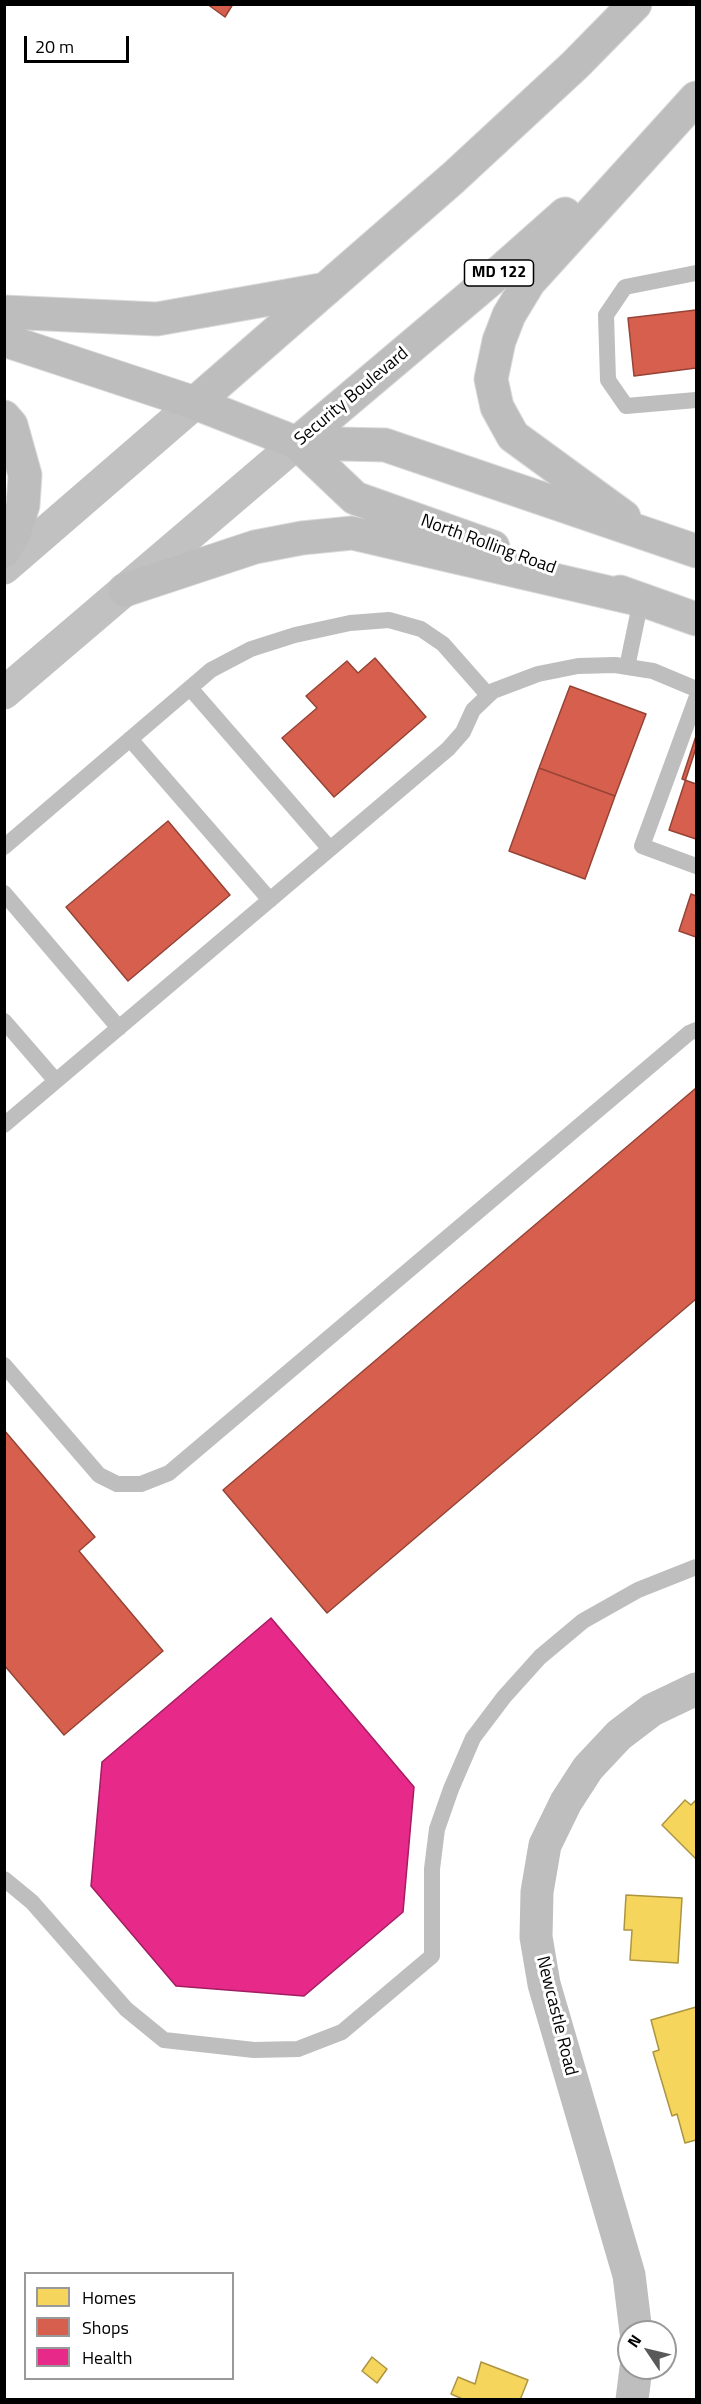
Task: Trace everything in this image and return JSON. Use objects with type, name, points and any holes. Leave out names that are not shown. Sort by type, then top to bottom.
[{"type":"main road","points":[[195,404],[462,170],[635,4]]},
{"type":"main road","points":[[650,536],[513,436],[497,407],[491,379],[499,340],[509,315],[529,282],[696,98]]},
{"type":"main road","name":"Security Boulevard","points":[[297,443],[503,269],[696,98]]},
{"type":"main road","points":[[4,312],[157,319],[328,289]]},
{"type":"main road","name":"North Rolling Road","points":[[4,340],[195,404],[297,443],[385,446],[696,551]]},
{"type":"main road","points":[[4,417],[11,425],[25,475],[23,505],[14,534],[4,550]]},
{"type":"main road","name":"North Rolling Road","points":[[297,443],[355,498],[696,619]]},
{"type":"main road","points":[[125,590],[255,547],[302,538],[352,533],[641,600]]},
{"type":"street","points":[[4,568],[195,404]]},
{"type":"street","name":"Security Boulevard","points":[[4,693],[297,443]]},
{"type":"street","name":"Newcastle Road","points":[[635,2320],[629,2275],[544,1984],[536,1937],[537,1892],[545,1845],[566,1802],[588,1768],[619,1735],[652,1710],[696,1689]]},
{"type":"street","points":[[632,2400],[634,2380]]},
{"type":"lane","points":[[696,273],[626,287],[606,315],[608,380],[626,406],[696,400]]},
{"type":"lane","points":[[627,667],[641,600]]},
{"type":"lane","points":[[4,847],[211,670],[251,649],[295,635],[350,623],[389,620],[421,629],[443,644],[488,695]]},
{"type":"lane","points":[[4,1125],[448,749],[463,732],[473,710],[493,690],[538,674],[578,666],[627,667],[653,671],[696,688]]},
{"type":"lane","points":[[190,688],[330,849]]},
{"type":"lane","points":[[696,699],[642,846],[696,866]]},
{"type":"lane","points":[[130,739],[270,900]]},
{"type":"lane","points":[[4,893],[119,1028]]},
{"type":"lane","points":[[4,1021],[56,1081]]},
{"type":"lane","points":[[4,1365],[99,1475],[117,1484],[141,1485],[169,1473],[696,1029]]},
{"type":"lane","points":[[4,1879],[32,1902],[126,2009],[164,2040],[254,2050],[298,2049],[342,2032],[432,1956],[432,1869],[437,1829],[473,1738],[504,1697],[540,1657],[583,1621],[638,1590],[696,1567]]},
{"type":"building: Homes","points":[[685,1800],[691,1805],[696,1800],[696,1859],[662,1825]]},
{"type":"building: Homes","points":[[626,1895],[682,1898],[678,1963],[630,1960],[632,1930],[624,1930]]},
{"type":"building: Homes","points":[[696,2007],[696,2140],[685,2143],[677,2114],[672,2116],[653,2052],[659,2050],[651,2020]]},
{"type":"building: Homes","points":[[372,2357],[387,2369],[377,2383],[362,2371]]},
{"type":"building: Homes","points":[[481,2362],[528,2380],[520,2400],[465,2400],[451,2394],[458,2377],[475,2384]]},
{"type":"building: Shops","points":[[207,4],[233,4],[225,17]]},
{"type":"building: Shops","points":[[696,310],[696,368],[634,376],[628,318]]},
{"type":"building: Shops","points":[[375,658],[426,717],[334,797],[282,738],[317,708],[306,696],[347,661],[358,673]]},
{"type":"building: Shops","points":[[570,686],[646,714],[615,796],[539,768]]},
{"type":"building: Shops","points":[[696,736],[696,784],[682,779]]},
{"type":"building: Shops","points":[[696,748],[696,839],[669,830]]},
{"type":"building: Shops","points":[[539,768],[615,796],[585,879],[509,851]]},
{"type":"building: Shops","points":[[168,821],[230,895],[128,981],[66,907]]},
{"type":"building: Shops","points":[[691,894],[696,896],[696,937],[679,931]]},
{"type":"building: Shops","points":[[696,1088],[696,1299],[327,1613],[223,1490]]},
{"type":"building: Shops","points":[[4,1430],[95,1537],[79,1551],[163,1651],[64,1735],[4,1665]]},
{"type":"building: Health","points":[[271,1618],[414,1787],[403,1912],[304,1996],[176,1986],[91,1886],[102,1762]]}]
